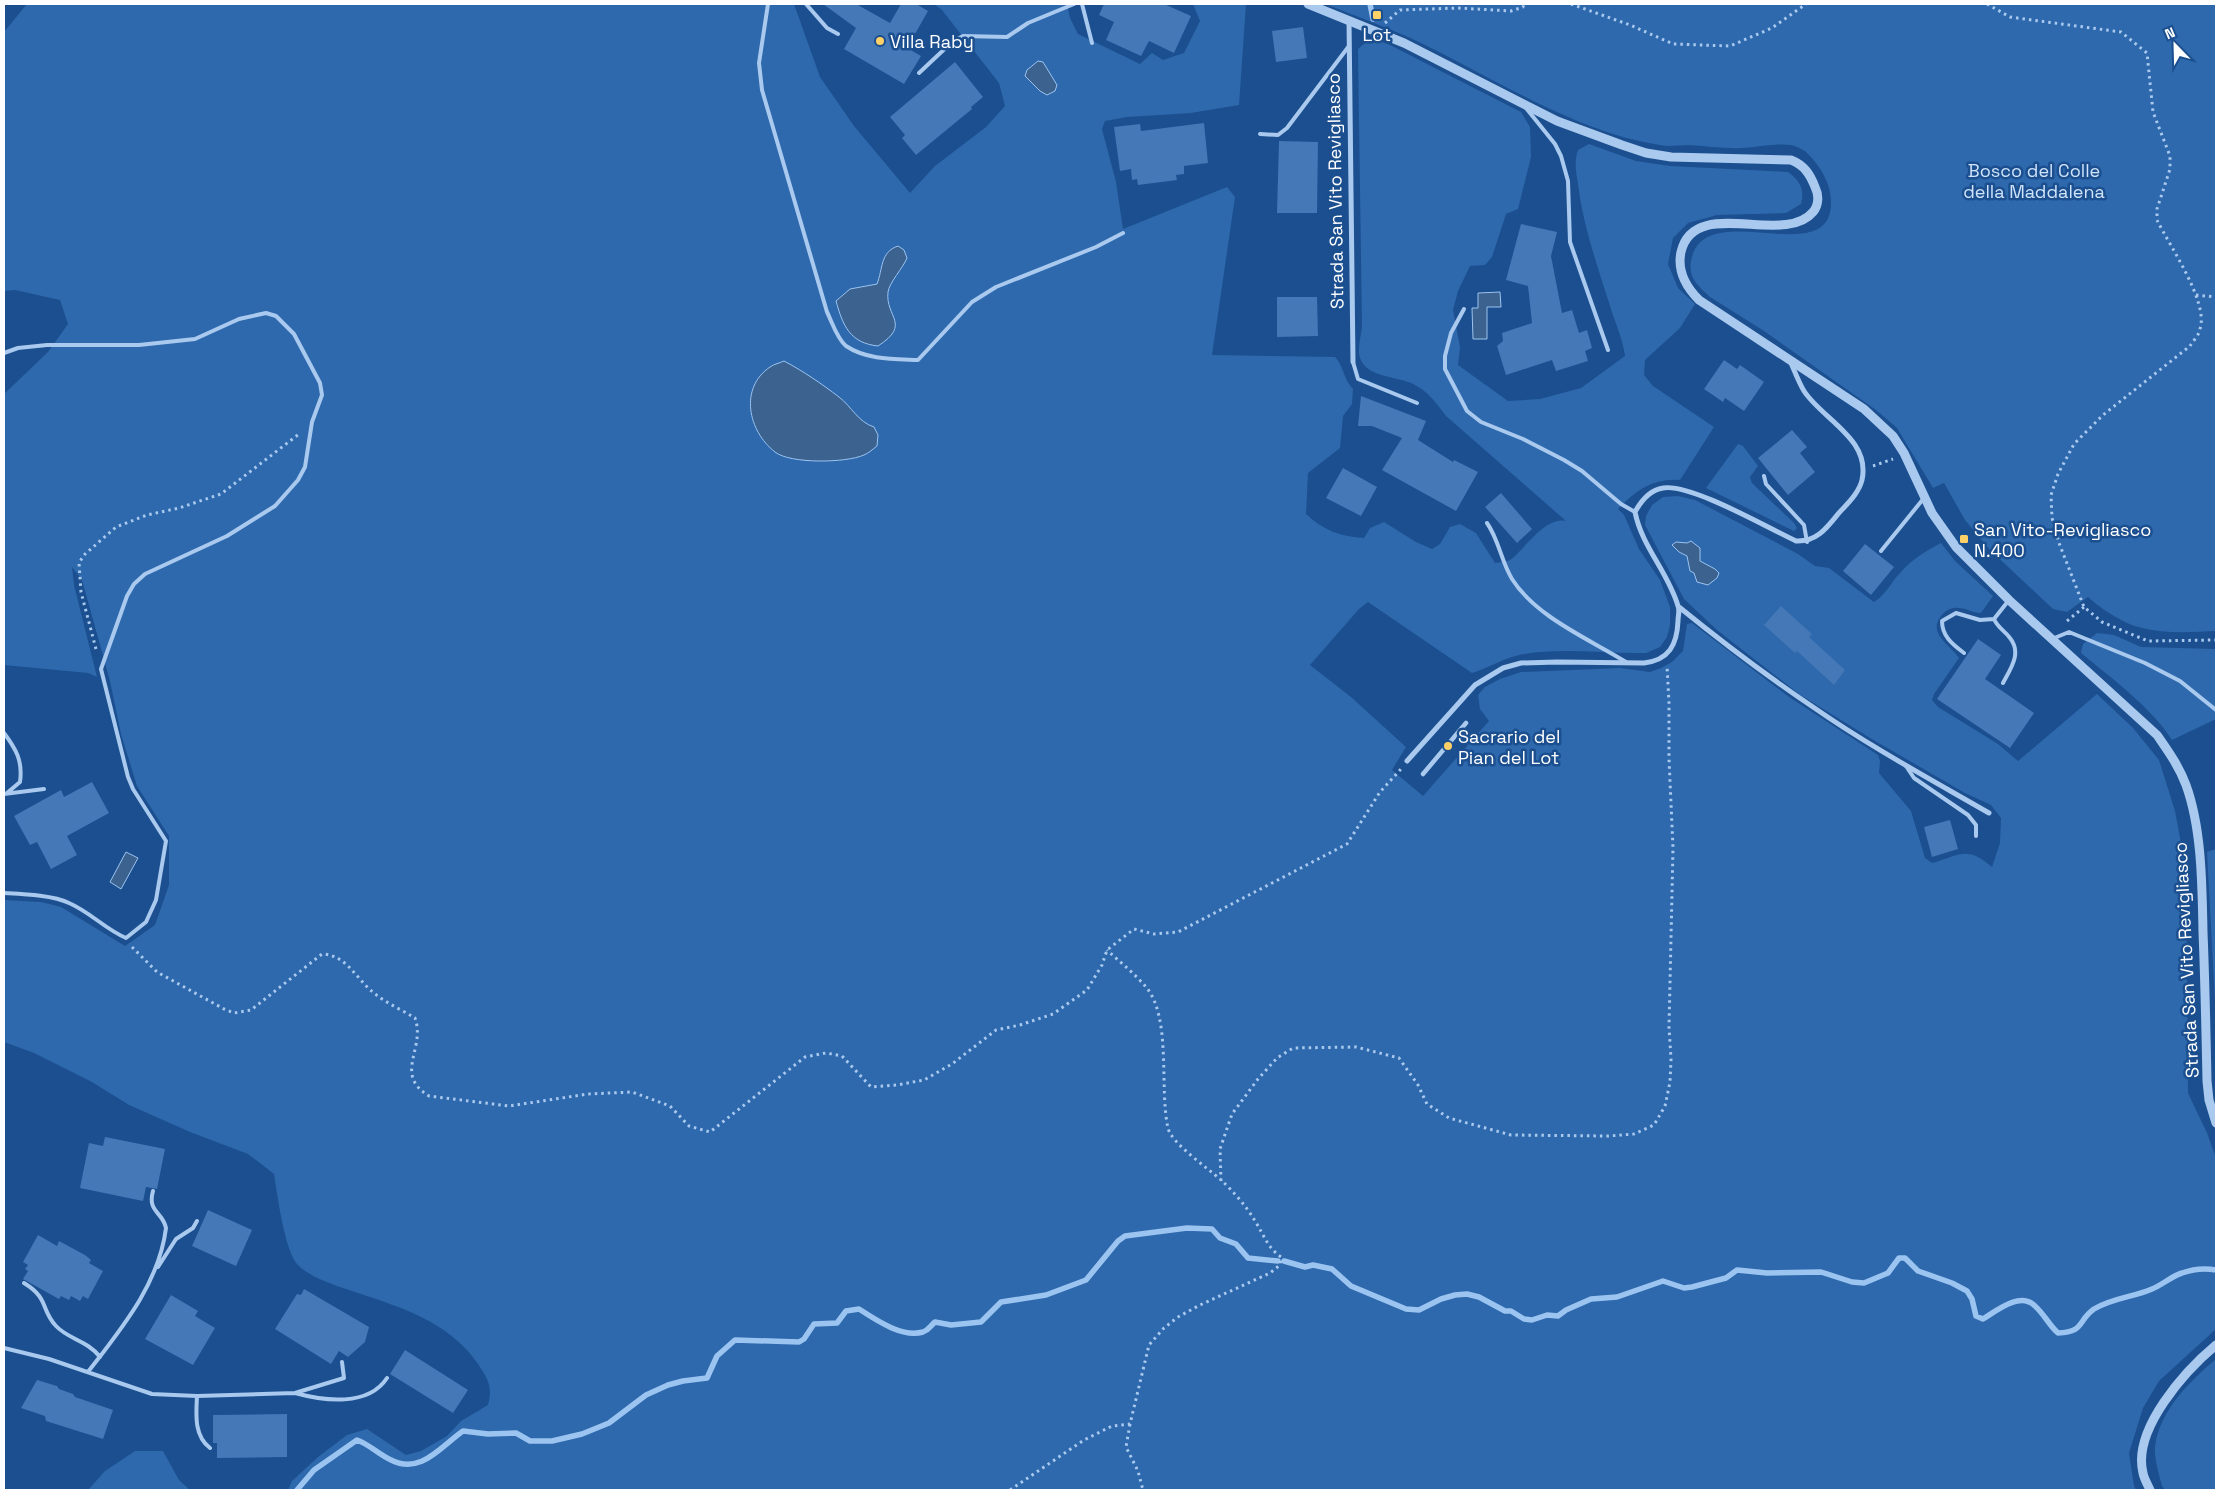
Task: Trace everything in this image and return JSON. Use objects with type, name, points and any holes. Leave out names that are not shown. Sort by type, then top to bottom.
[{"type":"street","name":"Strada San Vito Revigliasco","points":[[1308,4],[1375,31],[1451,66],[1557,121],[1646,153],[1671,157],[1791,160],[1800,164],[1812,179],[1817,191],[1818,200],[1810,216],[1791,224],[1712,224],[1700,228],[1690,235],[1683,244],[1680,256],[1683,279],[1699,300],[1864,409],[1894,436],[1904,453],[1924,498],[1956,546],[2009,600],[2157,735],[2175,761],[2186,784],[2193,809],[2199,860],[2202,896],[2207,1081],[2209,1100],[2216,1122]]},
{"type":"street","name":"Strada San Vito Revigliasco","points":[[1349,20],[1353,362]]},
{"type":"street","points":[[1791,362],[1804,392],[1848,436],[1860,456],[1863,469],[1862,480],[1857,491],[1828,527],[1807,542],[1796,541],[1698,494],[1677,488],[1662,488],[1649,494],[1635,512],[1638,529],[1664,574],[1679,607],[1720,640],[1813,708],[1906,766],[1989,813]]},
{"type":"street","points":[[1407,761],[1474,685],[1503,668],[1521,663],[1655,661],[1666,655],[1674,644],[1679,607]]},
{"type":"street","points":[[1423,774],[1466,723]]},
{"type":"street","points":[[2150,1490],[2142,1472],[2142,1452],[2146,1437],[2163,1403],[2177,1382],[2216,1345]]},
{"type":"lane","points":[[768,4],[759,63],[762,90],[821,294],[833,325],[845,345],[864,354],[886,359],[918,360],[972,302],[996,287],[1096,247],[1123,233]]},
{"type":"lane","points":[[806,4],[828,28],[838,34]]},
{"type":"lane","points":[[919,73],[952,42],[963,36],[1007,37],[1028,23],[1074,4]]},
{"type":"lane","points":[[1082,4],[1092,43]]},
{"type":"lane","points":[[1260,134],[1278,136],[1287,128],[1349,46]]},
{"type":"lane","points":[[1525,106],[1561,156],[1568,181],[1570,242],[1608,350]]},
{"type":"lane","points":[[1464,309],[1451,333],[1445,356],[1445,369],[1467,411],[1481,422],[1524,439],[1564,460],[1594,480],[1621,504],[1635,512]]},
{"type":"lane","points":[[4,353],[18,348],[139,345],[195,339],[239,319],[266,314],[276,316],[294,334],[320,383],[322,395],[312,422],[305,467],[298,480],[275,506],[249,524],[145,574],[134,584],[127,596],[101,669],[128,777],[133,789],[166,841],[156,900],[146,922],[126,938],[67,902],[4,892]]},
{"type":"lane","points":[[1353,362],[1358,379],[1417,403]]},
{"type":"lane","points":[[1764,476],[1766,484],[1804,525],[1807,542]]},
{"type":"lane","points":[[1881,551],[1924,498]]},
{"type":"lane","points":[[1487,523],[1496,536],[1503,564],[1527,598],[1552,618],[1626,662]]},
{"type":"lane","points":[[1964,653],[1942,631],[1942,621],[1956,612],[1980,620],[1994,619],[2009,600]]},
{"type":"lane","points":[[1994,619],[1998,628],[2009,637],[2016,648],[2015,658],[2003,683]]},
{"type":"lane","points":[[2052,639],[2069,632],[2144,664],[2180,681],[2216,710]]},
{"type":"lane","points":[[4,733],[17,750],[22,768],[20,782],[5,793]]},
{"type":"lane","points":[[1906,766],[1914,778],[1968,815],[1976,825],[1976,836]]},
{"type":"lane","points":[[5,793],[44,790]]},
{"type":"lane","points":[[152,1191],[154,1210],[165,1222],[166,1228],[156,1271]]},
{"type":"lane","points":[[88,1372],[139,1301],[176,1239],[193,1228],[197,1221]]},
{"type":"lane","points":[[24,1283],[36,1290],[43,1299],[55,1325],[68,1335],[85,1343],[100,1357]]},
{"type":"lane","points":[[4,1348],[49,1359],[152,1394],[197,1396],[295,1393],[344,1378],[342,1362]]},
{"type":"lane","points":[[295,1393],[309,1397],[352,1399],[370,1394],[380,1388],[387,1378]]},
{"type":"lane","points":[[197,1396],[199,1435],[203,1443],[210,1448]]},
{"type":"path","points":[[1375,31],[1400,10],[1458,8],[1511,12],[1523,7],[1524,4]]},
{"type":"path","points":[[1571,4],[1630,25],[1672,44],[1730,46],[1772,28],[1806,4]]},
{"type":"path","points":[[1987,4],[2010,17],[2122,32],[2148,53],[2153,112],[2170,156],[2170,169],[2157,209],[2157,220],[2196,294],[2202,322],[2200,331],[2190,346],[2103,415],[2074,444],[2055,481],[2051,495],[2052,510],[2059,543],[2084,607],[2102,622],[2148,641],[2216,640]]},
{"type":"path","points":[[2196,294],[2216,297]]},
{"type":"path","points":[[101,669],[81,592],[79,562],[84,556],[116,527],[146,515],[179,508],[221,494],[289,443],[312,422]]},
{"type":"path","points":[[1863,469],[1883,464],[1904,453]]},
{"type":"path","points":[[1221,1181],[1220,1149],[1232,1114],[1258,1079],[1277,1058],[1293,1048],[1356,1047],[1399,1058],[1418,1085],[1427,1104],[1448,1118],[1511,1135],[1626,1135],[1634,1134],[1654,1125],[1665,1106],[1670,1082],[1671,1059],[1669,1027],[1672,848],[1669,703],[1666,655]]},
{"type":"path","points":[[126,938],[129,944],[157,972],[224,1009],[234,1012],[251,1010],[322,954],[337,958],[348,964],[375,994],[416,1018],[418,1044],[413,1054],[412,1082],[418,1089],[429,1096],[509,1106],[588,1094],[632,1092],[670,1106],[689,1126],[710,1132],[806,1057],[826,1053],[842,1056],[871,1087],[897,1085],[924,1080],[952,1064],[996,1030],[1020,1025],[1054,1014],[1086,990],[1102,965],[1107,950],[1134,929],[1154,934],[1178,932],[1347,844],[1380,792],[1407,761]]},
{"type":"path","points":[[1107,950],[1147,987],[1156,1005],[1164,1050],[1164,1098],[1168,1130],[1198,1164],[1221,1181],[1255,1221],[1267,1244],[1281,1257],[1280,1266],[1270,1273],[1178,1317],[1164,1328],[1149,1345],[1126,1447],[1138,1471],[1143,1490]]},
{"type":"path","points":[[1010,1490],[1084,1440],[1112,1426],[1130,1424]]},
{"type":"green space","points":[[27,4],[794,4],[820,77],[854,126],[910,193],[935,166],[986,127],[1005,106],[999,83],[942,10],[934,4],[1067,4],[1070,18],[1078,34],[1140,64],[1152,53],[1163,60],[1184,53],[1200,21],[1193,4],[1246,4],[1239,105],[1191,113],[1127,117],[1105,121],[1102,129],[1116,182],[1123,229],[1227,187],[1235,197],[1212,355],[1335,357],[1353,389],[1352,404],[1343,416],[1340,448],[1308,473],[1306,514],[1312,520],[1333,532],[1364,538],[1370,528],[1384,522],[1416,542],[1432,549],[1440,544],[1450,527],[1460,524],[1476,533],[1495,563],[1510,560],[1535,535],[1550,524],[1566,521],[1446,416],[1423,390],[1406,381],[1376,373],[1364,365],[1360,358],[1359,347],[1362,327],[1358,49],[1374,39],[1390,45],[1521,112],[1530,127],[1531,157],[1518,209],[1506,214],[1492,257],[1485,265],[1470,266],[1458,291],[1453,310],[1460,347],[1458,365],[1508,401],[1540,399],[1581,388],[1625,356],[1583,215],[1576,171],[1578,150],[1589,144],[1636,161],[1670,166],[1788,172],[1798,182],[1802,194],[1801,204],[1786,213],[1717,215],[1688,223],[1673,238],[1668,264],[1678,288],[1695,304],[1680,328],[1645,360],[1644,375],[1653,386],[1714,427],[1680,480],[1654,483],[1632,496],[1618,509],[1624,515],[1639,549],[1660,580],[1670,607],[1670,625],[1667,637],[1660,647],[1646,653],[1550,651],[1519,655],[1472,673],[1368,602],[1359,609],[1310,665],[1351,697],[1406,747],[1392,770],[1423,796],[1489,721],[1480,709],[1478,695],[1485,687],[1500,679],[1521,672],[1620,668],[1650,672],[1672,662],[1683,651],[1687,624],[1692,623],[1789,697],[1878,755],[1880,761],[1879,773],[1911,811],[1925,858],[1932,863],[1957,855],[1969,854],[1976,856],[1992,867],[2000,843],[2001,818],[1991,805],[1965,793],[1799,694],[1717,630],[1684,599],[1645,525],[1646,516],[1652,505],[1663,497],[1678,496],[1695,500],[1798,554],[1815,566],[1829,568],[1874,602],[1882,596],[1909,564],[1941,543],[1955,561],[1993,596],[1981,613],[1953,608],[1944,612],[1937,622],[1938,634],[1959,658],[1934,694],[1932,700],[1938,707],[1998,744],[2018,761],[2097,694],[2133,728],[2159,760],[2175,811],[2186,870],[2188,1093],[2207,1133],[2216,1158],[2216,1329],[2159,1381],[2143,1408],[2129,1453],[2136,1490],[288,1490],[292,1481],[318,1457],[347,1435],[367,1429],[406,1455],[421,1451],[447,1436],[461,1421],[488,1405],[490,1388],[478,1364],[466,1349],[437,1325],[403,1309],[322,1280],[298,1265],[293,1258],[285,1236],[274,1174],[248,1154],[190,1132],[129,1105],[92,1082],[34,1053],[4,1042],[4,900],[41,902],[61,907],[125,946],[155,925],[169,885],[169,836],[137,786],[121,734],[110,681],[82,580],[72,567],[74,585],[97,677],[88,673],[4,665],[4,394],[48,352],[68,324],[60,300],[15,290],[4,291],[4,32]]},
{"type":"green space","name":"Bosco del Colle della Maddalena","points":[[1326,4],[2216,4],[2216,631],[2169,632],[2142,628],[2113,616],[2088,597],[2067,612],[2053,609],[1990,550],[1965,520],[1944,483],[1933,488],[1897,428],[1876,410],[1764,331],[1710,297],[1698,285],[1690,267],[1691,261],[1701,242],[1718,234],[1741,232],[1790,234],[1811,232],[1826,222],[1831,195],[1821,170],[1805,151],[1791,145],[1749,148],[1688,145],[1667,146],[1629,139],[1568,117],[1421,43]]},
{"type":"green space","points":[[1738,444],[1743,446],[1758,466],[1750,477],[1752,483],[1794,523],[1797,528],[1794,531],[1706,488]]},
{"type":"green space","points":[[2097,633],[2114,635],[2141,647],[2216,649],[2216,719],[2172,740],[2142,705],[2081,653],[2083,644]]},
{"type":"green space","points":[[2216,849],[2216,1020],[2207,852]]},
{"type":"green space","points":[[2216,1359],[2216,1490],[2165,1490],[2162,1486],[2155,1452],[2158,1434],[2163,1421],[2169,1409],[2186,1387]]},
{"type":"green space","points":[[135,1451],[163,1451],[179,1480],[190,1490],[88,1490],[105,1471]]},
{"type":"shaded area","points":[[1038,61],[1043,62],[1057,85],[1055,91],[1047,95],[1040,91],[1025,76],[1027,70]]},
{"type":"shaded area","points":[[898,246],[904,250],[907,258],[888,292],[888,301],[895,320],[895,326],[888,338],[878,346],[868,344],[854,337],[849,332],[836,301],[850,289],[877,284],[885,257],[888,252]]},
{"type":"shaded area","points":[[1500,292],[1501,307],[1487,307],[1487,339],[1473,339],[1472,308],[1478,308],[1478,293]]},
{"type":"shaded area","points":[[784,361],[833,392],[859,418],[874,427],[878,435],[877,446],[856,458],[832,461],[793,459],[775,452],[758,433],[753,421],[751,398],[754,386],[760,376],[772,366]]},
{"type":"shaded area","points":[[1691,541],[1700,548],[1700,561],[1719,573],[1717,578],[1708,585],[1697,582],[1694,573],[1690,571],[1687,556],[1679,552],[1672,545],[1676,542],[1687,543]]},
{"type":"shaded area","points":[[126,852],[138,858],[121,889],[110,882]]},
{"type":"building","name":"Villa Raby","points":[[823,4],[856,4],[890,23],[901,4],[916,4],[928,11],[907,48],[921,56],[904,84],[844,49],[856,28]]},
{"type":"building","points":[[1104,4],[1164,4],[1191,16],[1174,53],[1149,41],[1141,56],[1106,40],[1114,22],[1099,15]]},
{"type":"building","points":[[1303,27],[1307,58],[1276,62],[1272,31]]},
{"type":"building","points":[[955,62],[983,97],[971,107],[972,109],[916,155],[902,138],[905,135],[890,117]]},
{"type":"building","points":[[1204,123],[1208,163],[1184,166],[1184,174],[1176,175],[1177,180],[1138,185],[1137,179],[1132,180],[1131,169],[1120,171],[1114,127],[1140,124],[1141,131]]},
{"type":"building","points":[[1279,141],[1318,142],[1317,213],[1277,213]]},
{"type":"building","points":[[1521,224],[1557,232],[1551,256],[1562,313],[1572,310],[1579,333],[1587,330],[1592,348],[1585,351],[1588,361],[1556,371],[1552,360],[1506,375],[1497,346],[1503,341],[1502,333],[1532,323],[1528,286],[1506,280]]},
{"type":"building","points":[[1277,297],[1317,297],[1318,336],[1277,337]]},
{"type":"building","points":[[1724,360],[1737,369],[1740,365],[1764,382],[1744,411],[1725,398],[1723,402],[1704,389]]},
{"type":"building","points":[[1361,396],[1426,421],[1418,440],[1453,462],[1454,460],[1478,472],[1456,511],[1382,470],[1402,438],[1372,426],[1358,426]]},
{"type":"building","points":[[1792,430],[1807,447],[1800,453],[1815,472],[1788,495],[1758,458]]},
{"type":"building","points":[[1343,468],[1377,487],[1361,516],[1326,498]]},
{"type":"building","points":[[1501,493],[1532,529],[1517,543],[1485,507]]},
{"type":"building","points":[[1865,544],[1894,567],[1871,595],[1843,571]]},
{"type":"building","points":[[1781,606],[1812,634],[1809,637],[1845,670],[1834,685],[1797,651],[1795,653],[1764,625]]},
{"type":"building","points":[[1978,639],[2001,655],[1985,679],[2034,713],[2010,748],[1937,699]]},
{"type":"building","points":[[92,782],[109,813],[67,836],[77,855],[51,869],[37,842],[30,845],[14,816],[61,790],[64,797]]},
{"type":"building","points":[[1950,820],[1958,849],[1932,857],[1924,827]]},
{"type":"building","points":[[105,1137],[165,1149],[157,1189],[146,1187],[143,1201],[80,1188],[89,1143],[103,1146]]},
{"type":"building","points":[[208,1210],[252,1230],[236,1266],[192,1246]]},
{"type":"building","points":[[38,1235],[57,1246],[59,1241],[85,1255],[91,1260],[89,1263],[103,1271],[88,1299],[83,1296],[80,1301],[71,1296],[69,1300],[61,1296],[59,1299],[23,1279],[28,1271],[25,1269],[28,1265],[23,1262]]},
{"type":"building","points":[[304,1289],[369,1327],[365,1342],[348,1357],[339,1351],[331,1364],[275,1329],[297,1294],[301,1295]]},
{"type":"building","points":[[171,1295],[198,1311],[195,1316],[215,1328],[193,1365],[145,1339]]},
{"type":"building","points":[[405,1350],[468,1390],[453,1413],[390,1374]]},
{"type":"building","points":[[37,1380],[57,1386],[59,1389],[73,1394],[75,1397],[113,1410],[103,1439],[46,1421],[45,1416],[21,1408]]},
{"type":"building","points":[[287,1414],[287,1457],[217,1458],[217,1443],[213,1443],[213,1415]]},
{"type":"waterway","points":[[1370,4],[1373,19]]},
{"type":"waterway","points":[[297,1490],[314,1470],[357,1440],[391,1460],[402,1464],[412,1464],[430,1457],[463,1431],[488,1434],[516,1433],[530,1441],[552,1441],[582,1434],[609,1423],[646,1395],[668,1385],[707,1378],[717,1356],[735,1340],[799,1342],[804,1339],[814,1324],[837,1323],[846,1311],[859,1309],[889,1327],[915,1333],[925,1331],[935,1322],[951,1325],[981,1322],[1001,1302],[1046,1295],[1086,1280],[1118,1241],[1125,1236],[1187,1228],[1212,1229],[1220,1238],[1236,1244],[1248,1258],[1278,1261]]},
{"type":"waterway","points":[[1284,1261],[1305,1267],[1313,1265],[1332,1269],[1351,1286],[1406,1309],[1419,1310],[1441,1299],[1467,1294],[1479,1297],[1505,1311],[1511,1311],[1524,1319],[1532,1320],[1547,1315],[1558,1316],[1566,1310],[1591,1299],[1617,1297],[1663,1281],[1684,1288],[1692,1287],[1726,1278],[1737,1270],[1767,1273],[1821,1272],[1852,1282],[1864,1283],[1888,1273],[1899,1258],[1905,1258],[1918,1271],[1952,1283],[1967,1291],[1972,1299],[1976,1316],[1983,1319],[2001,1307],[2015,1301],[2029,1302],[2038,1309],[2058,1333],[2073,1331],[2089,1313],[2101,1305],[2152,1289],[2178,1274],[2199,1269],[2216,1270]]},
{"type":"place","name":"Lot","points":[[1377,15]]},
{"type":"place","name":"Villa Raby","points":[[880,41]]},
{"type":"place","name":"San Vito-Revigliasco N.400","points":[[1964,539]]},
{"type":"place","name":"Sacrario del Pian del Lot","points":[[1448,746]]}]
